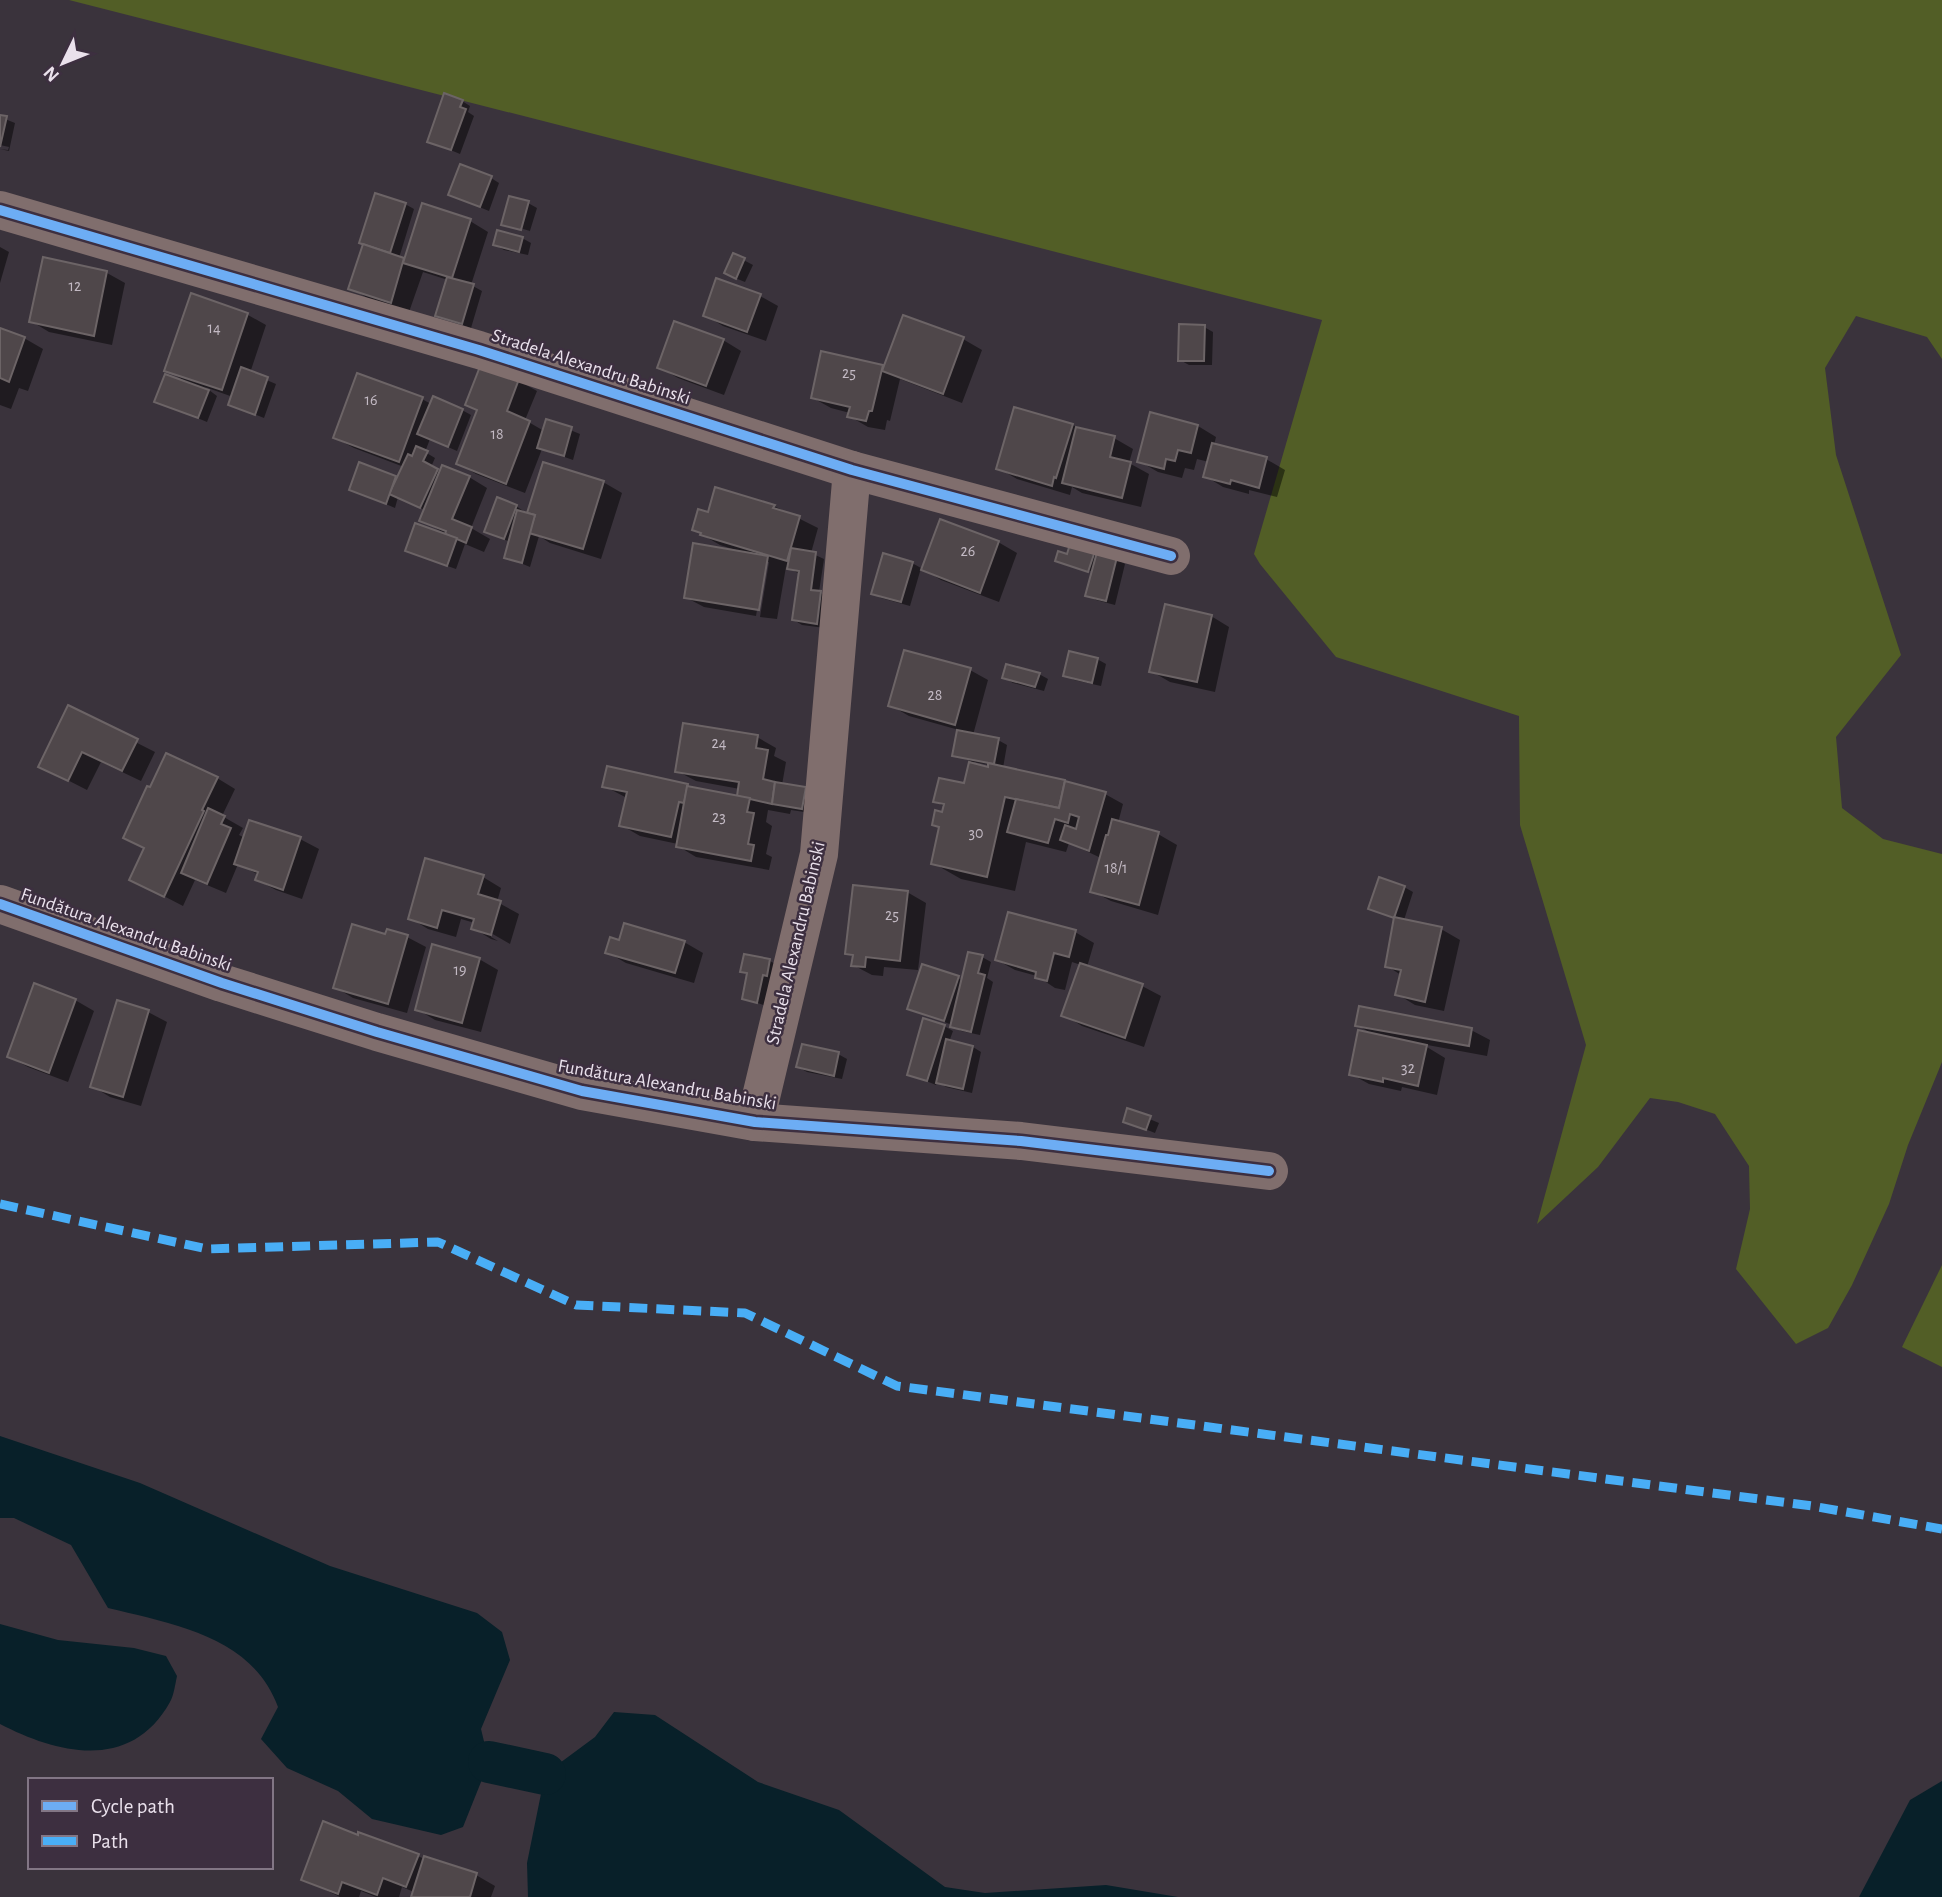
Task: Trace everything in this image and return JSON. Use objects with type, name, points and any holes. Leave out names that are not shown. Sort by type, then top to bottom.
[{"type":"street","name":"Stradela Alexandru Babinski","points":[[0,210],[479,350],[852,470],[1171,556]]},
{"type":"street","name":"Stradela Alexandru Babinski","points":[[755,1122],[819,854],[852,470]]},
{"type":"street","name":"Fundătura Alexandru Babinski","points":[[0,904],[222,983],[582,1091],[755,1122],[1020,1141],[1269,1171]]},
{"type":"green space","points":[[69,0],[1942,0],[1942,359],[1927,337],[1856,316],[1825,368],[1836,455],[1901,655],[1836,737],[1842,808],[1883,839],[1942,854],[1942,1062],[1908,1145],[1889,1204],[1852,1285],[1828,1328],[1796,1344],[1736,1269],[1750,1209],[1749,1166],[1715,1114],[1678,1102],[1650,1098],[1598,1167],[1537,1224],[1586,1045],[1520,825],[1519,716],[1336,657],[1254,554],[1322,320]]},
{"type":"green space","points":[[1942,1265],[1942,1367],[1902,1347]]},
{"type":"water","points":[[0,1436],[140,1483],[330,1566],[477,1613],[502,1632],[510,1660],[481,1729],[489,1762],[463,1827],[441,1835],[372,1819],[338,1791],[287,1768],[261,1739],[278,1707],[266,1683],[250,1664],[208,1637],[158,1620],[108,1608],[71,1545],[14,1518],[0,1518]]},
{"type":"water","points":[[0,1624],[58,1640],[134,1648],[166,1656],[177,1676],[171,1699],[154,1724],[135,1739],[114,1748],[69,1749],[22,1735],[0,1724]]},
{"type":"water","points":[[614,1712],[655,1715],[758,1782],[839,1810],[945,1887],[985,1893],[1106,1885],[1178,1897],[528,1897],[527,1863],[545,1774],[595,1737]]},
{"type":"water","points":[[1942,1781],[1942,1897],[1859,1897],[1910,1800]]},
{"type":"building","points":[[444,93],[463,100],[460,107],[466,109],[451,150],[427,142]]},
{"type":"building","points":[[0,115],[7,116],[0,147]]},
{"type":"building","points":[[460,164],[492,176],[480,207],[448,195]]},
{"type":"building","points":[[375,193],[406,203],[390,253],[359,243]]},
{"type":"building","points":[[509,196],[529,201],[521,230],[501,225]]},
{"type":"building","points":[[422,203],[471,219],[452,278],[403,263]]},
{"type":"building","points":[[497,230],[523,237],[519,252],[493,245]]},
{"type":"building","points":[[363,244],[404,258],[391,303],[348,289]]},
{"type":"building","points":[[733,253],[745,258],[736,279],[724,273]]},
{"type":"building","points":[[43,257],[107,271],[94,336],[29,322]]},
{"type":"building","points":[[447,277],[474,284],[462,324],[435,316]]},
{"type":"building","points":[[716,278],[761,294],[747,332],[703,316]]},
{"type":"building","points":[[191,293],[248,313],[222,390],[164,371]]},
{"type":"building","points":[[903,315],[964,337],[943,394],[882,371]]},
{"type":"building","points":[[674,321],[724,339],[706,386],[657,368]]},
{"type":"building","points":[[1179,324],[1205,325],[1204,361],[1178,361]]},
{"type":"building","points":[[0,328],[25,337],[9,382],[0,378]]},
{"type":"building","points":[[821,351],[883,365],[872,411],[869,411],[866,421],[847,417],[850,407],[811,398]]},
{"type":"building","points":[[481,364],[519,379],[507,411],[530,421],[506,484],[456,464],[477,410],[465,405]]},
{"type":"building","points":[[241,367],[268,377],[255,415],[228,405]]},
{"type":"building","points":[[357,373],[423,397],[399,462],[333,438]]},
{"type":"building","points":[[165,374],[209,390],[198,418],[154,402]]},
{"type":"building","points":[[433,396],[463,409],[448,447],[417,434]]},
{"type":"building","points":[[1014,407],[1073,424],[1052,486],[996,469]]},
{"type":"building","points":[[1150,412],[1198,425],[1191,453],[1178,450],[1175,461],[1166,459],[1164,469],[1137,462]]},
{"type":"building","points":[[546,419],[572,427],[564,456],[537,448]]},
{"type":"building","points":[[1076,427],[1115,436],[1110,457],[1131,462],[1122,498],[1062,483]]},
{"type":"building","points":[[1212,443],[1267,457],[1259,488],[1231,480],[1230,484],[1203,477]]},
{"type":"building","points":[[416,446],[428,451],[423,461],[438,469],[420,508],[389,494],[408,454],[412,456]]},
{"type":"building","points":[[359,462],[396,476],[386,504],[349,490]]},
{"type":"building","points":[[543,462],[604,481],[583,549],[529,533],[535,515],[527,513]]},
{"type":"building","points":[[442,465],[470,476],[452,519],[472,527],[466,543],[445,534],[446,531],[419,521]]},
{"type":"building","points":[[715,487],[775,505],[773,508],[800,516],[787,561],[700,535],[701,533],[692,530],[698,509],[708,512]]},
{"type":"building","points":[[497,497],[517,505],[504,539],[484,532]]},
{"type":"building","points":[[517,510],[535,515],[522,563],[504,558]]},
{"type":"building","points":[[940,519],[999,541],[980,593],[921,570]]},
{"type":"building","points":[[415,523],[457,538],[447,566],[405,551]]},
{"type":"building","points":[[693,543],[768,556],[759,610],[684,598]]},
{"type":"building","points":[[1070,544],[1095,551],[1088,572],[1055,561],[1058,551],[1067,554]]},
{"type":"building","points":[[791,548],[816,552],[811,590],[821,591],[817,624],[792,620],[799,571],[787,569]]},
{"type":"building","points":[[1097,552],[1117,557],[1106,601],[1085,596]]},
{"type":"building","points":[[883,553],[913,562],[901,602],[871,594]]},
{"type":"building","points":[[1165,604],[1212,615],[1197,682],[1149,672]]},
{"type":"building","points":[[904,650],[971,668],[955,725],[888,706]]},
{"type":"building","points":[[1069,651],[1098,658],[1092,683],[1063,676]]},
{"type":"building","points":[[1006,664],[1040,673],[1035,687],[1002,678]]},
{"type":"building","points":[[68,705],[138,739],[122,771],[82,752],[68,781],[38,767]]},
{"type":"building","points":[[683,723],[758,735],[756,748],[768,750],[763,779],[775,782],[772,804],[737,796],[739,782],[675,772]]},
{"type":"building","points":[[957,730],[999,738],[994,764],[952,756]]},
{"type":"building","points":[[166,753],[218,777],[164,897],[129,880],[144,848],[123,838]]},
{"type":"building","points":[[969,762],[988,767],[988,763],[1065,780],[1059,808],[1005,797],[987,877],[931,864],[939,827],[932,825],[935,810],[942,812],[944,804],[933,802],[939,778],[964,783]]},
{"type":"building","points":[[607,766],[688,784],[684,803],[679,802],[671,837],[619,826],[627,792],[602,787]]},
{"type":"building","points":[[1065,781],[1106,792],[1089,851],[1060,840],[1065,825],[1076,829],[1079,817],[1070,814],[1068,823],[1055,819],[1048,843],[1007,832],[1016,799],[1059,808]]},
{"type":"building","points":[[775,782],[806,787],[802,809],[772,804]]},
{"type":"building","points":[[687,786],[750,798],[747,812],[754,813],[748,844],[754,845],[751,861],[676,847]]},
{"type":"building","points":[[208,808],[225,816],[221,824],[231,828],[207,884],[181,873]]},
{"type":"building","points":[[1112,819],[1159,832],[1139,905],[1090,892]]},
{"type":"building","points":[[249,820],[301,837],[283,890],[255,880],[258,872],[234,864]]},
{"type":"building","points":[[425,858],[484,875],[478,894],[501,901],[491,935],[471,929],[474,919],[442,910],[437,928],[408,919]]},
{"type":"building","points":[[1379,877],[1405,886],[1394,918],[1368,909]]},
{"type":"building","points":[[853,885],[908,891],[900,961],[866,957],[865,967],[851,966],[853,955],[845,954]]},
{"type":"building","points":[[1008,912],[1076,930],[1069,957],[1054,953],[1047,981],[1035,978],[1036,972],[995,960]]},
{"type":"building","points":[[1394,917],[1442,927],[1425,1002],[1395,995],[1401,970],[1385,967]]},
{"type":"building","points":[[624,923],[685,941],[675,973],[605,953],[610,937],[619,940]]},
{"type":"building","points":[[352,924],[385,934],[387,929],[408,935],[388,1004],[333,988]]},
{"type":"building","points":[[432,944],[480,958],[462,1023],[415,1010]]},
{"type":"building","points":[[968,952],[983,955],[978,973],[985,975],[971,1032],[950,1027]]},
{"type":"building","points":[[744,954],[770,959],[767,976],[763,975],[757,1003],[742,999],[747,973],[740,972]]},
{"type":"building","points":[[1080,963],[1143,984],[1125,1038],[1061,1016]]},
{"type":"building","points":[[922,964],[959,976],[944,1021],[907,1009]]},
{"type":"building","points":[[34,983],[76,999],[49,1073],[7,1057]]},
{"type":"building","points":[[117,1000],[149,1010],[123,1097],[90,1087]]},
{"type":"building","points":[[1359,1006],[1472,1028],[1469,1046],[1355,1026]]},
{"type":"building","points":[[923,1018],[945,1025],[927,1081],[907,1075]]},
{"type":"building","points":[[1358,1030],[1427,1045],[1418,1086],[1383,1078],[1383,1082],[1349,1075]]},
{"type":"building","points":[[946,1039],[973,1046],[963,1089],[936,1083]]},
{"type":"building","points":[[802,1044],[839,1052],[834,1076],[796,1067]]},
{"type":"building","points":[[1127,1108],[1151,1116],[1146,1130],[1123,1122]]},
{"type":"building","points":[[323,1821],[419,1854],[406,1887],[383,1878],[377,1895],[342,1882],[338,1894],[301,1880]]},
{"type":"building","points":[[424,1856],[477,1873],[470,1897],[411,1897]]},
{"type":"waterway","points":[[489,1762],[545,1774]]},
{"type":"marked path","points":[[0,1204],[207,1249],[438,1242],[576,1305],[745,1313],[897,1386],[1812,1506],[1942,1529]]},
{"type":"cycle path","points":[[0,210],[479,350],[852,470],[1171,556]]},
{"type":"cycle path","points":[[0,904],[222,983],[377,1032],[582,1091],[755,1122],[1021,1141],[1269,1171]]}]
